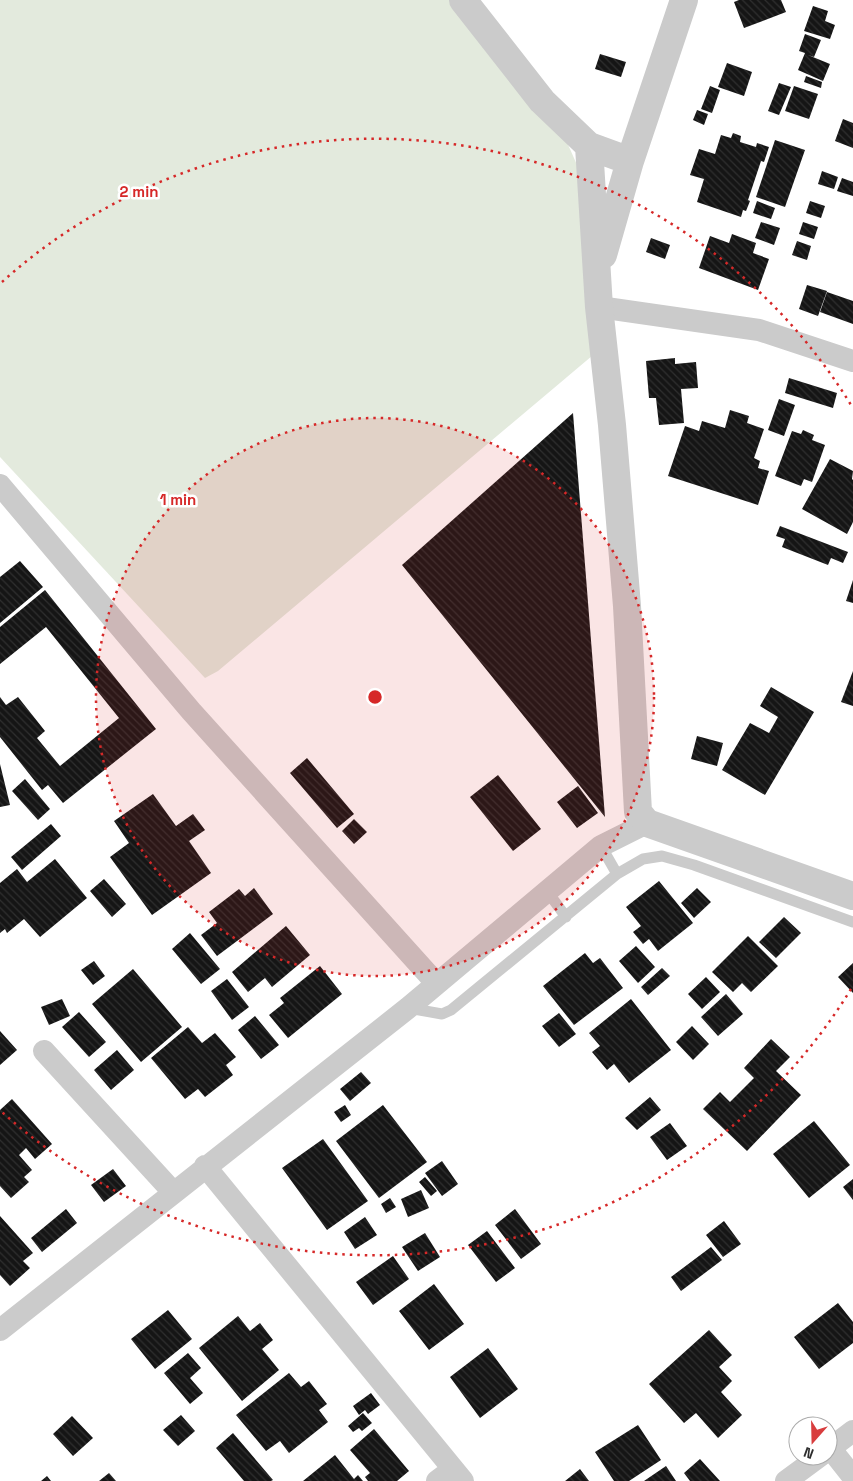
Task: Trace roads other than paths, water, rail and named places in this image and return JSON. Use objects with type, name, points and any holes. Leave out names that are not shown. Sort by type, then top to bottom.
[{"type":"street","points":[[463,0],[542,100],[589,146],[630,161]]},
{"type":"street","points":[[598,276],[630,161],[684,0]]},
{"type":"street","points":[[589,146],[599,307],[612,425],[627,606],[638,812],[647,823],[851,912]]},
{"type":"street","points":[[599,307],[759,330],[853,361]]},
{"type":"street","points":[[0,485],[191,711],[436,983]]},
{"type":"street","points":[[0,1330],[205,1166],[408,1008],[601,846],[647,823]]},
{"type":"street","points":[[44,1051],[173,1192]]},
{"type":"street","points":[[205,1166],[451,1477]]},
{"type":"street","points":[[838,1442],[853,1431]]},
{"type":"street","points":[[838,1463],[853,1477]]},
{"type":"street","points":[[786,1481],[806,1466]]},
{"type":"lane","points":[[601,846],[617,874]]},
{"type":"lane","points":[[408,1008],[442,1014],[451,1010],[566,918],[617,874],[643,858],[662,856],[851,912]]},
{"type":"lane","points":[[547,891],[566,918]]}]
